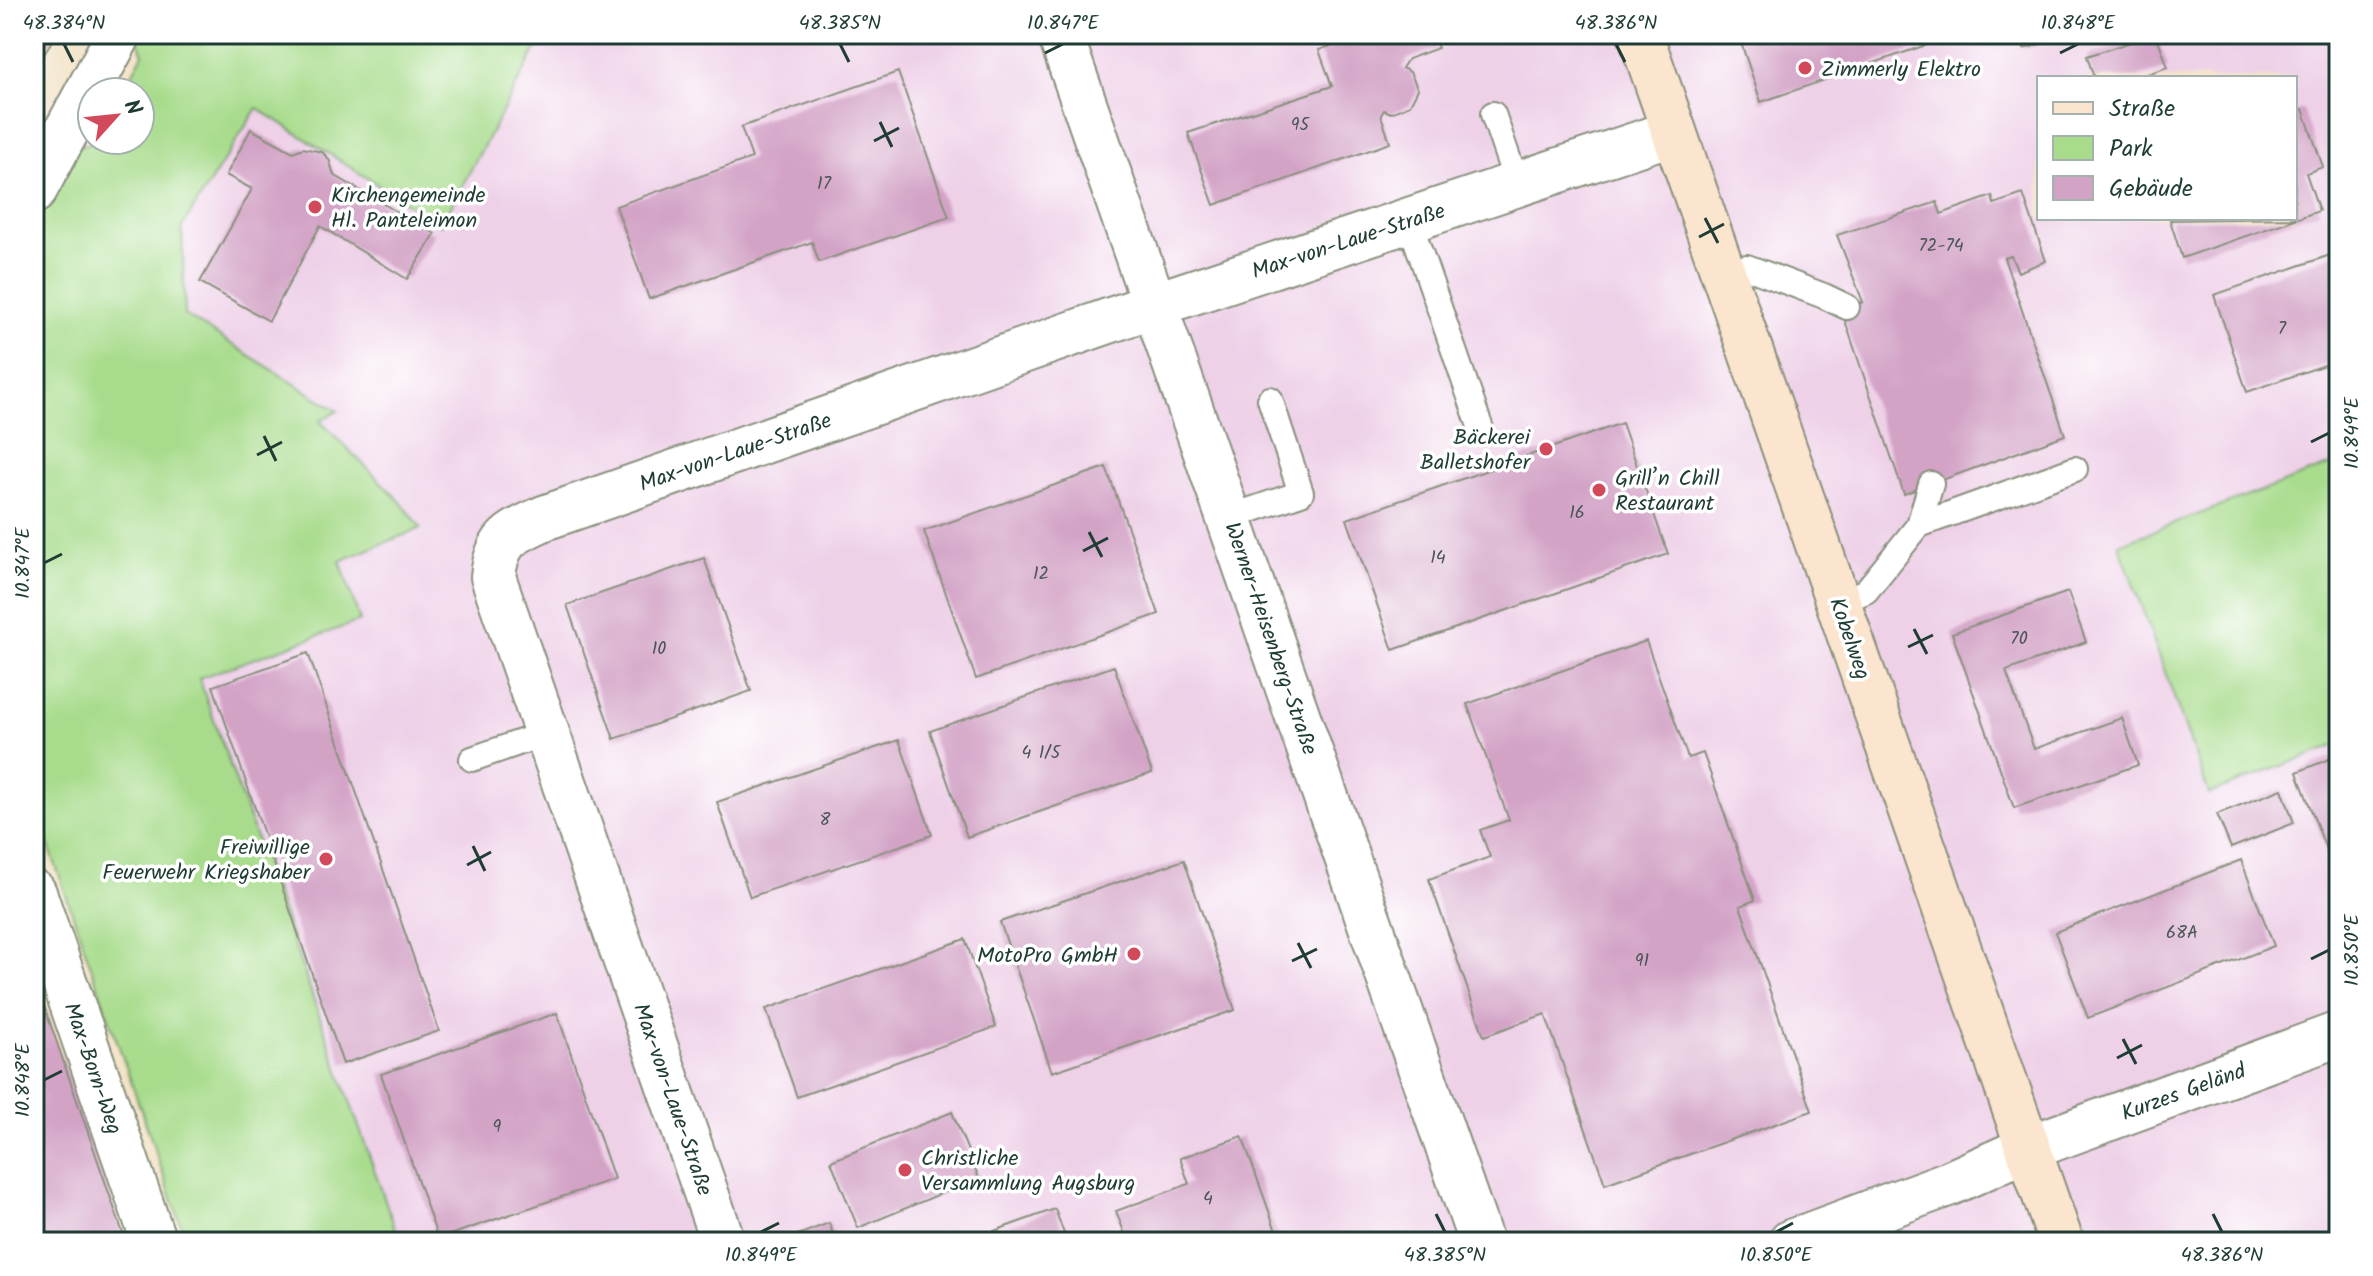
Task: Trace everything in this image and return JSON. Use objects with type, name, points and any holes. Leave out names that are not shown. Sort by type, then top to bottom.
[{"type":"main road","name":"Kobelweg","points":[[1640,34],[2061,1242]]},
{"type":"street","points":[[34,191],[119,34]]},
{"type":"street","name":"Werner-Heisenberg-Straße","points":[[1060,34],[1157,304],[1481,1242]]},
{"type":"street","name":"Max-von-Laue-Straße","points":[[723,1242],[493,577],[495,552],[512,534],[544,518],[1157,304],[1674,132]]},
{"type":"street","name":"Max-Born-Weg","points":[[34,893],[154,1242]]},
{"type":"street","name":"Kurzes Geländ","points":[[2028,1148],[2339,1034]]},
{"type":"street","points":[[1791,1242],[1961,1178],[2028,1148]]},
{"type":"lane","points":[[1493,114],[1517,184]]},
{"type":"lane","points":[[1409,220],[1481,429]]},
{"type":"lane","points":[[1722,272],[1747,267],[1847,307]]},
{"type":"lane","points":[[1230,517],[1301,493],[1270,399]]},
{"type":"lane","points":[[1919,525],[2075,469]]},
{"type":"lane","points":[[1838,603],[1866,591],[1919,525],[1931,484]]},
{"type":"lane","points":[[472,759],[547,733]]},
{"type":"shaded area","points":[[544,34],[2339,34],[2339,1242],[400,1242],[199,677],[359,621],[340,561],[421,528],[399,500],[320,421],[337,411],[185,315],[182,227],[257,108],[441,224]]},
{"type":"green space","points":[[139,34],[544,34],[441,225],[257,108],[182,227],[185,315],[338,411],[320,421],[399,500],[421,528],[340,561],[360,621],[199,678],[400,1242],[187,1242],[34,803],[34,724],[39,705],[34,695],[34,230],[49,193],[75,149],[76,156],[156,156],[156,76],[131,76],[143,54],[137,38]]},
{"type":"green space","points":[[2339,462],[2339,744],[2209,794],[2119,544]]},
{"type":"building","points":[[34,34],[56,34],[34,71]]},
{"type":"building","points":[[1350,34],[1432,34],[1438,48],[1408,59],[1402,68],[1410,72],[1418,89],[1410,105],[1391,113],[1384,110],[1381,115],[1390,143],[1214,205],[1188,133],[1332,86],[1319,50],[1352,38]]},
{"type":"building","name":"Zimmerly Elektro","points":[[1738,34],[1958,34],[1761,102]]},
{"type":"building","name":"Zimmerly Elektro","points":[[1966,34],[2001,34],[2001,35],[1971,45]]},
{"type":"building","points":[[2022,34],[2068,34],[2068,35],[2024,49]]},
{"type":"building","points":[[2156,34],[2168,67],[2142,76],[2093,76],[2087,56]]},
{"type":"building","points":[[898,72],[949,217],[819,262],[812,242],[649,299],[616,206],[752,158],[741,127]]},
{"type":"building","points":[[2303,109],[2323,167],[2306,173],[2319,211],[2297,219],[2297,111]]},
{"type":"building","name":"Kirchengemeinde Hl. Panteleimon","points":[[251,129],[293,152],[303,148],[322,152],[329,159],[334,175],[435,234],[407,279],[320,226],[269,321],[200,282],[252,189],[226,175]]},
{"type":"building","points":[[2023,194],[2046,261],[2018,272],[2011,256],[2004,258],[2065,435],[1904,494],[1841,309],[1863,302],[1837,235],[1937,202],[1941,214],[1992,196],[1994,204]]},
{"type":"building","points":[[2170,220],[2293,220],[2182,258]]},
{"type":"building","points":[[2339,252],[2339,360],[2247,392],[2214,295]]},
{"type":"building","points":[[1622,423],[1668,554],[1393,650],[1347,519]]},
{"type":"building","points":[[1106,467],[1159,614],[976,679],[924,531]]},
{"type":"building","points":[[704,558],[751,691],[614,739],[567,605]]},
{"type":"building","points":[[2068,592],[2086,642],[2006,671],[2034,749],[2122,718],[2138,765],[2014,808],[1952,633]]},
{"type":"building","points":[[1646,641],[1688,758],[1703,753],[1755,900],[1740,906],[1812,1111],[1605,1184],[1545,1014],[1484,1036],[1429,879],[1490,857],[1480,830],[1509,820],[1467,704]]},
{"type":"building","name":"Freiwillige Feuerwehr Kriegshaber","points":[[308,653],[439,1031],[343,1064],[213,686]]},
{"type":"building","points":[[1114,666],[1152,773],[967,837],[930,731]]},
{"type":"building","points":[[899,740],[932,835],[750,897],[717,802]]},
{"type":"building","points":[[2339,755],[2339,884],[2297,772]]},
{"type":"building","points":[[2282,789],[2294,823],[2231,848],[2217,814]]},
{"type":"building","points":[[1184,860],[1235,1010],[1052,1072],[1000,922]]},
{"type":"building","points":[[2241,860],[2274,946],[2088,1018],[2055,932]]},
{"type":"building","points":[[965,939],[996,1027],[797,1097],[766,1009]]},
{"type":"building","points":[[39,991],[126,1242],[38,1242],[34,1231],[34,992]]},
{"type":"building","points":[[557,1013],[614,1179],[438,1239],[381,1074]]},
{"type":"building","name":"Christliche Versammlung Augsburg","points":[[952,1112],[979,1178],[858,1228],[831,1161]]},
{"type":"building","points":[[1242,1136],[1280,1242],[1128,1242],[1116,1211],[1189,1184],[1180,1158]]},
{"type":"building","points":[[1055,1209],[1067,1242],[964,1242]]},
{"type":"building","points":[[829,1223],[836,1242],[797,1242],[795,1236]]},
{"type":"place","name":"Zimmerly Elektro","points":[[1805,68]]},
{"type":"place","name":"Kirchengemeinde Hl. Panteleimon","points":[[315,207]]},
{"type":"place","name":"Bäckerei Balletshofer","points":[[1546,449]]},
{"type":"place","name":"Grill’n Chill Restaurant","points":[[1599,490]]},
{"type":"place","name":"Freiwillige Feuerwehr Kriegshaber","points":[[326,859]]},
{"type":"place","name":"MotoPro GmbH","points":[[1134,954]]},
{"type":"place","name":"Christliche Versammlung Augsburg","points":[[905,1170]]}]
